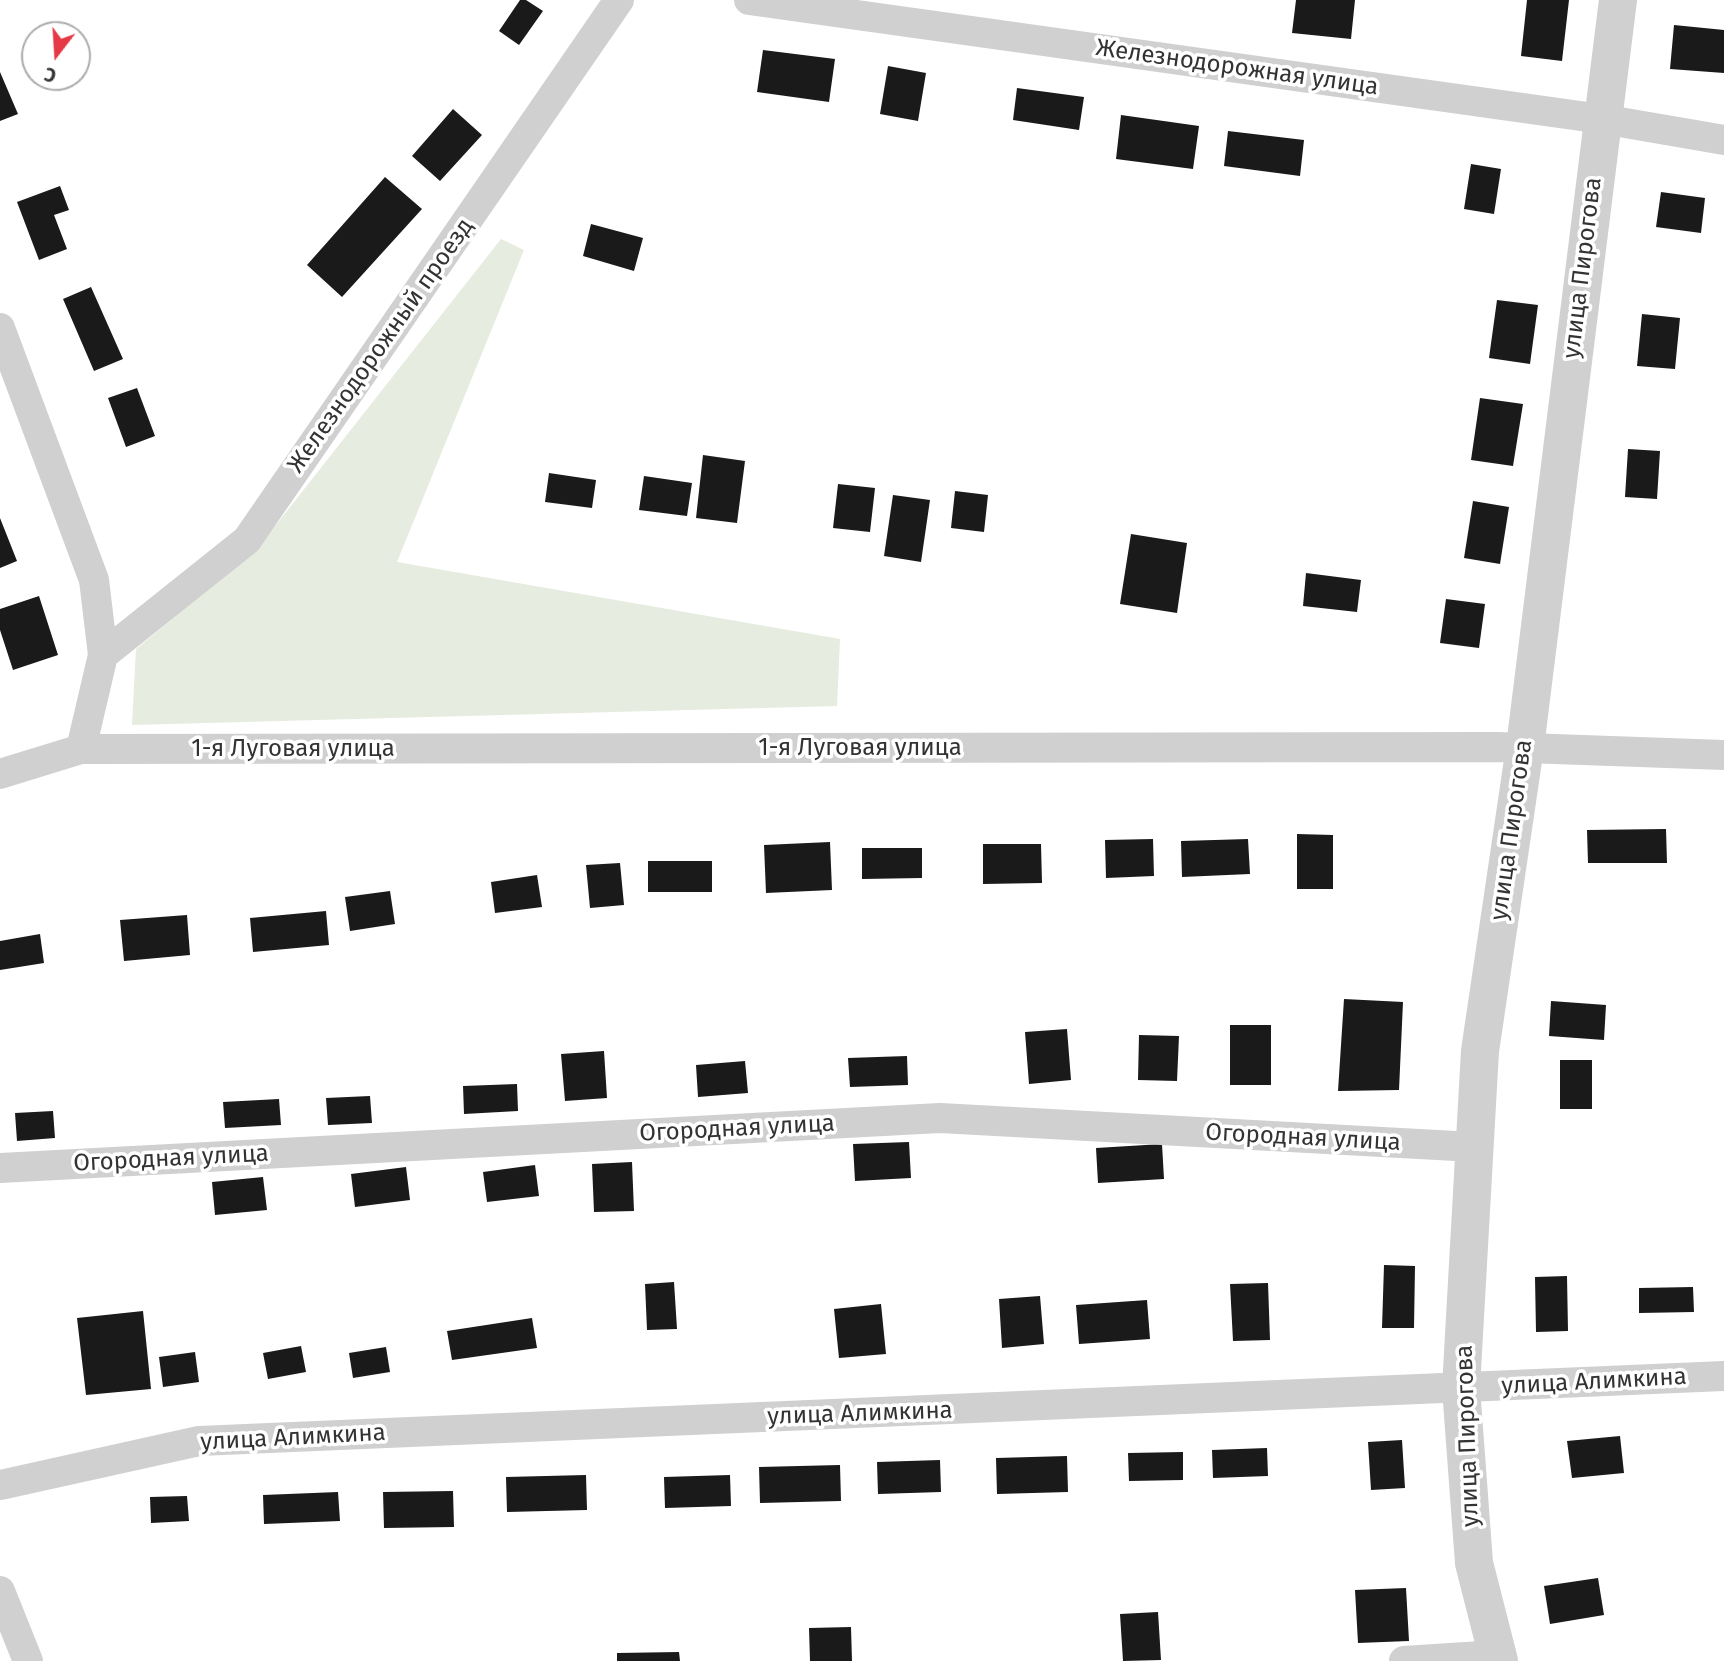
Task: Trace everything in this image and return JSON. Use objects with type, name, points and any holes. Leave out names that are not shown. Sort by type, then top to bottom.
[{"type":"street","name":"Железнодорожный проезд","points":[[103,655],[247,540],[619,0]]},
{"type":"street","name":"Железнодорожная улица","points":[[749,0],[1602,119],[1724,139]]},
{"type":"street","name":"улица Пирогова","points":[[1498,1658],[1474,1563],[1461,1388],[1480,1051],[1525,747],[1618,0]]},
{"type":"street","points":[[0,328],[94,580],[103,655],[81,749]]},
{"type":"street","name":"1-я Луговая улица","points":[[0,774],[81,749],[1525,747],[1724,755]]},
{"type":"street","name":"Огородная улица","points":[[0,1168],[940,1118],[1474,1147]]},
{"type":"street","name":"улица Алимкина","points":[[0,1485],[199,1441],[1724,1376]]},
{"type":"street","points":[[0,1591],[29,1661]]},
{"type":"street","points":[[1404,1661],[1498,1658]]},
{"type":"shaded area","points":[[501,239],[524,250],[397,562],[840,639],[837,706],[132,725],[136,649],[257,549]]},
{"type":"building","points":[[520,0],[526,0],[543,11],[519,45],[499,31]]},
{"type":"building","points":[[1296,0],[1355,0],[1351,39],[1292,33]]},
{"type":"building","points":[[1527,0],[1569,0],[1562,61],[1521,56]]},
{"type":"building","points":[[1674,25],[1724,30],[1724,73],[1670,69]]},
{"type":"building","points":[[763,50],[835,59],[829,102],[757,92]]},
{"type":"building","points":[[888,66],[926,73],[918,121],[880,114]]},
{"type":"building","points":[[0,72],[18,114],[0,121]]},
{"type":"building","points":[[1017,88],[1084,97],[1079,130],[1013,120]]},
{"type":"building","points":[[453,109],[482,135],[440,181],[412,156]]},
{"type":"building","points":[[1121,115],[1199,126],[1193,169],[1116,159]]},
{"type":"building","points":[[1228,131],[1304,140],[1300,176],[1224,166]]},
{"type":"building","points":[[1471,164],[1501,169],[1494,214],[1464,209]]},
{"type":"building","points":[[385,177],[422,209],[342,297],[307,265]]},
{"type":"building","points":[[60,186],[69,210],[54,215],[67,249],[39,260],[17,202]]},
{"type":"building","points":[[1661,192],[1705,198],[1701,233],[1656,227]]},
{"type":"building","points":[[591,224],[643,238],[634,271],[583,256]]},
{"type":"building","points":[[91,287],[123,359],[94,371],[63,299]]},
{"type":"building","points":[[1497,300],[1538,305],[1530,364],[1489,358]]},
{"type":"building","points":[[1642,314],[1680,318],[1675,369],[1637,366]]},
{"type":"building","points":[[137,388],[155,436],[126,447],[108,398]]},
{"type":"building","points":[[1480,398],[1523,404],[1513,466],[1471,460]]},
{"type":"building","points":[[1628,449],[1660,451],[1657,499],[1625,497]]},
{"type":"building","points":[[703,455],[745,461],[737,523],[696,518]]},
{"type":"building","points":[[549,473],[596,480],[592,508],[545,502]]},
{"type":"building","points":[[644,476],[692,483],[687,516],[639,510]]},
{"type":"building","points":[[838,484],[875,488],[870,532],[833,528]]},
{"type":"building","points":[[955,491],[988,495],[984,532],[951,528]]},
{"type":"building","points":[[893,495],[930,500],[921,562],[884,556]]},
{"type":"building","points":[[1473,501],[1509,507],[1500,564],[1464,558]]},
{"type":"building","points":[[0,518],[17,561],[0,568]]},
{"type":"building","points":[[1131,534],[1187,543],[1177,613],[1120,604]]},
{"type":"building","points":[[1306,573],[1361,580],[1357,612],[1303,606]]},
{"type":"building","points":[[39,596],[58,655],[13,670],[0,630],[0,609]]},
{"type":"building","points":[[1446,599],[1485,604],[1479,648],[1440,643]]},
{"type":"building","points":[[1666,829],[1667,863],[1588,863],[1587,830]]},
{"type":"building","points":[[1297,834],[1333,835],[1333,889],[1297,889]]},
{"type":"building","points":[[1153,839],[1154,876],[1106,878],[1105,840]]},
{"type":"building","points":[[1248,839],[1250,874],[1182,877],[1181,841]]},
{"type":"building","points":[[830,842],[832,890],[766,893],[764,845]]},
{"type":"building","points":[[983,844],[1041,844],[1042,883],[983,884]]},
{"type":"building","points":[[862,848],[922,848],[922,878],[862,879]]},
{"type":"building","points":[[648,861],[712,861],[712,892],[648,892]]},
{"type":"building","points":[[620,863],[624,905],[590,908],[586,865]]},
{"type":"building","points":[[537,875],[542,907],[495,913],[491,882]]},
{"type":"building","points":[[390,891],[395,924],[350,931],[345,897]]},
{"type":"building","points":[[326,911],[329,945],[253,952],[250,918]]},
{"type":"building","points":[[187,915],[190,955],[124,961],[120,920]]},
{"type":"building","points":[[40,934],[44,963],[0,970],[0,941]]},
{"type":"building","points":[[1344,999],[1403,1002],[1399,1090],[1338,1091]]},
{"type":"building","points":[[1551,1001],[1606,1005],[1604,1040],[1549,1036]]},
{"type":"building","points":[[1230,1025],[1271,1025],[1271,1085],[1230,1085]]},
{"type":"building","points":[[1067,1029],[1071,1080],[1029,1084],[1025,1032]]},
{"type":"building","points":[[1139,1035],[1179,1036],[1177,1081],[1138,1080]]},
{"type":"building","points":[[604,1051],[607,1098],[565,1101],[561,1054]]},
{"type":"building","points":[[907,1056],[908,1085],[850,1087],[848,1058]]},
{"type":"building","points":[[1560,1060],[1592,1060],[1592,1109],[1560,1109]]},
{"type":"building","points":[[745,1061],[748,1093],[698,1097],[696,1065]]},
{"type":"building","points":[[517,1084],[518,1111],[464,1114],[463,1086]]},
{"type":"building","points":[[370,1096],[372,1123],[328,1125],[326,1098]]},
{"type":"building","points":[[279,1099],[281,1125],[225,1128],[223,1102]]},
{"type":"building","points":[[53,1111],[55,1138],[17,1141],[15,1113]]},
{"type":"building","points":[[909,1142],[911,1178],[855,1181],[853,1144]]},
{"type":"building","points":[[1162,1144],[1164,1179],[1098,1183],[1096,1148]]},
{"type":"building","points":[[632,1162],[634,1211],[594,1212],[592,1164]]},
{"type":"building","points":[[535,1165],[539,1196],[487,1202],[483,1172]]},
{"type":"building","points":[[406,1167],[410,1200],[355,1207],[351,1174]]},
{"type":"building","points":[[263,1177],[267,1210],[215,1215],[212,1182]]},
{"type":"building","points":[[1384,1265],[1415,1266],[1414,1328],[1382,1328]]},
{"type":"building","points":[[1567,1276],[1568,1331],[1536,1332],[1535,1277]]},
{"type":"building","points":[[674,1282],[677,1329],[647,1330],[645,1284]]},
{"type":"building","points":[[1268,1283],[1270,1340],[1233,1341],[1230,1284]]},
{"type":"building","points":[[1693,1287],[1694,1312],[1639,1313],[1639,1288]]},
{"type":"building","points":[[1040,1296],[1044,1344],[1002,1348],[999,1299]]},
{"type":"building","points":[[1147,1300],[1150,1339],[1079,1344],[1076,1305]]},
{"type":"building","points":[[881,1304],[886,1354],[839,1358],[834,1309]]},
{"type":"building","points":[[143,1311],[151,1389],[86,1395],[77,1318]]},
{"type":"building","points":[[532,1318],[537,1348],[452,1360],[447,1331]]},
{"type":"building","points":[[301,1346],[306,1372],[268,1379],[263,1353]]},
{"type":"building","points":[[386,1347],[390,1372],[353,1378],[349,1353]]},
{"type":"building","points":[[195,1352],[199,1382],[163,1387],[159,1357]]},
{"type":"building","points":[[1620,1436],[1624,1473],[1572,1478],[1567,1441]]},
{"type":"building","points":[[1402,1440],[1405,1488],[1371,1490],[1368,1442]]},
{"type":"building","points":[[1267,1448],[1268,1476],[1213,1478],[1212,1450]]},
{"type":"building","points":[[1183,1452],[1183,1480],[1129,1481],[1128,1453]]},
{"type":"building","points":[[1067,1456],[1068,1492],[997,1494],[996,1458]]},
{"type":"building","points":[[940,1460],[941,1492],[878,1494],[877,1462]]},
{"type":"building","points":[[840,1465],[841,1501],[760,1503],[759,1467]]},
{"type":"building","points":[[586,1475],[587,1510],[507,1512],[506,1477]]},
{"type":"building","points":[[730,1475],[731,1506],[665,1508],[664,1477]]},
{"type":"building","points":[[453,1491],[454,1527],[384,1528],[383,1492]]},
{"type":"building","points":[[338,1492],[340,1521],[264,1524],[263,1495]]},
{"type":"building","points":[[187,1496],[189,1521],[151,1523],[150,1497]]},
{"type":"building","points":[[1598,1578],[1604,1615],[1550,1624],[1544,1586]]},
{"type":"building","points":[[1406,1588],[1409,1641],[1358,1643],[1355,1590]]},
{"type":"building","points":[[1158,1612],[1161,1660],[1123,1661],[1120,1614]]},
{"type":"building","points":[[851,1627],[852,1661],[810,1661],[809,1628]]},
{"type":"building","points":[[679,1652],[680,1661],[617,1661],[617,1653]]}]
